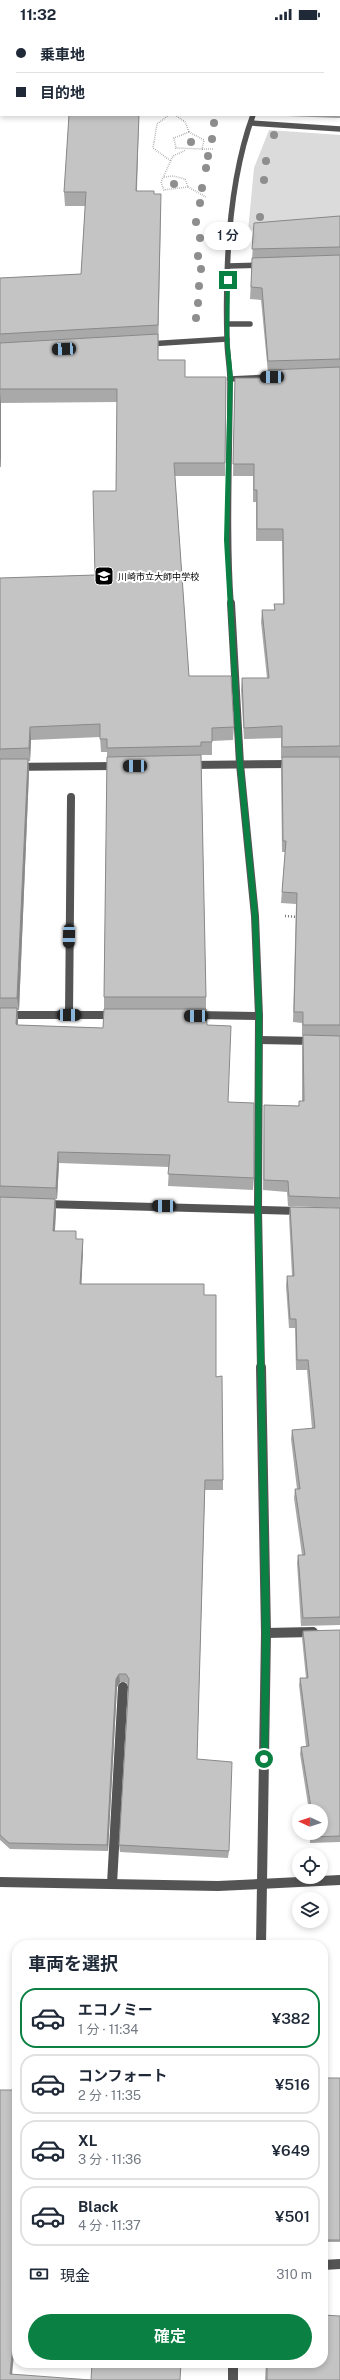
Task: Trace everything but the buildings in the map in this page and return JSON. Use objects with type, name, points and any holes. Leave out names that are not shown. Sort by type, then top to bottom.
[{"type":"street","points":[[253,116],[247,131],[231,211],[228,266],[229,324],[227,339],[230,378],[227,540],[240,764],[255,916],[259,1016],[258,1209],[266,1633],[261,1940]]},
{"type":"street","points":[[251,123],[340,129]]},
{"type":"street","points":[[228,266],[265,265]]},
{"type":"street","points":[[229,324],[250,324]]},
{"type":"street","points":[[144,344],[227,339]]},
{"type":"street","points":[[230,378],[279,376]]},
{"type":"street","points":[[186,765],[302,764]]},
{"type":"street","points":[[0,767],[124,766]]},
{"type":"street","points":[[69,1015],[70,797]]},
{"type":"street","points":[[0,1015],[124,1015]]},
{"type":"street","points":[[188,1015],[259,1016]]},
{"type":"street","points":[[259,1040],[325,1041]]},
{"type":"street","points":[[39,1204],[258,1209],[311,1212]]},
{"type":"street","points":[[266,1633],[325,1632]]},
{"type":"street","points":[[112,1884],[123,1687]]},
{"type":"street","points":[[0,1882],[218,1886],[263,1885],[340,1880]]},
{"type":"street","points":[[328,2265],[340,2264]]},
{"type":"street","points":[[233,2368],[233,2380]]},
{"type":"path","points":[[167,116],[160,119],[154,131],[153,148],[171,161]]},
{"type":"path","points":[[176,116],[184,122],[189,132],[204,140],[202,149],[186,150],[176,148],[174,138],[189,132]]},
{"type":"path","points":[[186,150],[173,156],[161,182],[164,190],[188,187],[209,198]]},
{"type":"path","points":[[164,177],[173,176],[185,178],[188,187]]},
{"type":"path","points":[[255,916],[301,917]]},
{"type":"shaded area","points":[[269,130],[340,135],[340,226],[248,231],[254,168]]},
{"type":"place","name":"川崎市立大師中学校","points":[[104,576]]},
{"type":"route","points":[[228,280],[229,324],[227,339],[230,378],[227,540],[240,764],[255,916],[259,1016],[258,1209],[266,1633],[264,1759]]}]
